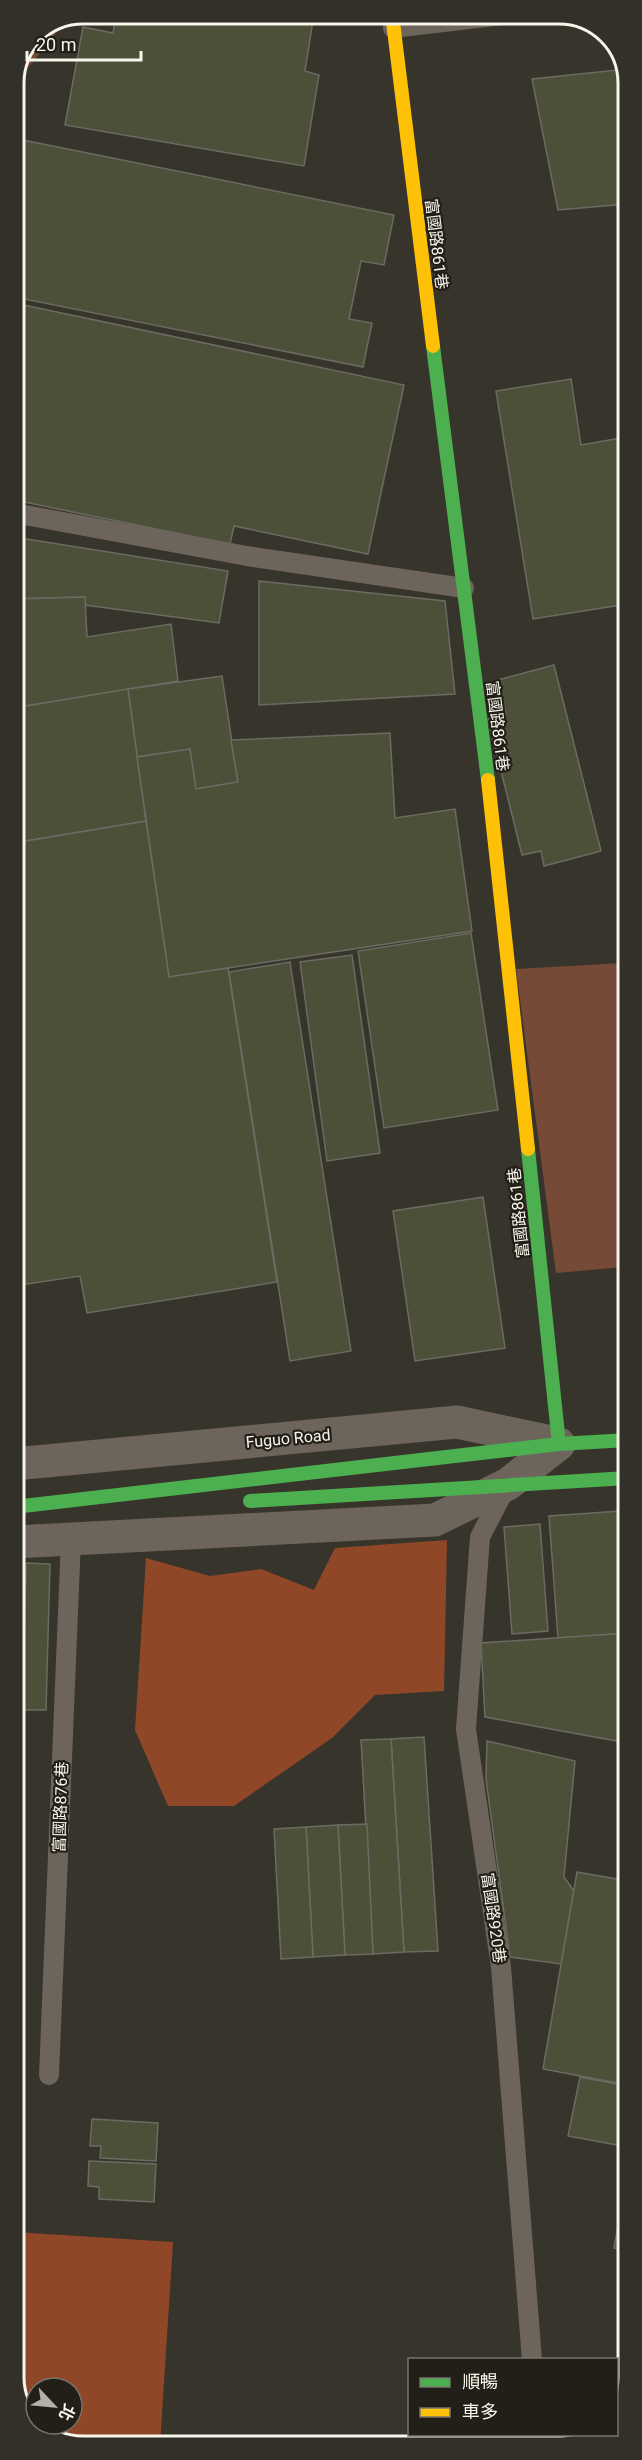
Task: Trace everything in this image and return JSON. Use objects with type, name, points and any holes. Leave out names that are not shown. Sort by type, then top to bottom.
[{"type":"street","name":"富國路861巷","points":[[393,24],[501,886],[559,1444]]},
{"type":"street","name":"Fuguo Road","points":[[24,1463],[457,1422],[559,1444]]},
{"type":"street","name":"Fuguo Road","points":[[24,1506],[559,1444],[618,1441]]},
{"type":"street","points":[[24,1541],[435,1520],[508,1484],[559,1444]]},
{"type":"street","points":[[238,1502],[618,1478]]},
{"type":"street","points":[[24,1516],[108,1510]]},
{"type":"lane","points":[[24,515],[247,556],[464,588]]},
{"type":"lane","name":"富國路920巷","points":[[508,1484],[480,1537],[466,1729],[501,1967],[532,2358]]},
{"type":"lane","name":"富國路876巷","points":[[49,2075],[71,1539]]},
{"type":"shaded area","points":[[58,30],[25,71],[34,50],[41,41]]},
{"type":"shaded area","points":[[618,963],[618,1268],[556,1273],[516,969]]},
{"type":"shaded area","points":[[447,1540],[444,1691],[375,1695],[332,1738],[234,1806],[168,1806],[135,1730],[146,1558],[210,1576],[261,1569],[314,1590],[335,1548]]},
{"type":"shaded area","points":[[24,2233],[173,2242],[161,2436],[84,2436],[84,2376],[24,2376]]},
{"type":"building","points":[[114,24],[312,24],[305,71],[319,75],[304,166],[65,125],[83,27],[113,33]]},
{"type":"building","points":[[616,70],[618,205],[558,210],[532,79]]},
{"type":"building","points":[[24,140],[394,215],[384,265],[361,261],[349,319],[372,323],[363,367],[24,299]]},
{"type":"building","points":[[24,305],[404,385],[368,554],[234,526],[230,544],[24,502]]},
{"type":"building","points":[[571,379],[581,445],[618,439],[618,605],[533,619],[496,391]]},
{"type":"building","points":[[24,539],[228,571],[219,623],[85,605],[85,597],[24,599]]},
{"type":"building","points":[[259,581],[445,601],[455,694],[259,705]]},
{"type":"building","points":[[85,597],[87,637],[171,624],[178,681],[24,706],[24,599]]},
{"type":"building","points":[[554,665],[601,851],[544,866],[541,851],[522,855],[488,719],[506,714],[498,680]]},
{"type":"building","points":[[222,676],[238,782],[196,789],[190,749],[137,757],[128,689]]},
{"type":"building","points":[[128,689],[146,821],[24,841],[24,706]]},
{"type":"building","points":[[390,733],[395,818],[455,809],[472,931],[169,977],[137,757],[190,749],[196,789],[238,782],[231,740]]},
{"type":"building","points":[[146,821],[169,977],[228,968],[277,1282],[87,1313],[80,1276],[24,1284],[24,841]]},
{"type":"building","points":[[471,933],[498,1110],[384,1128],[358,951]]},
{"type":"building","points":[[352,955],[380,1153],[327,1161],[300,962]]},
{"type":"building","points":[[290,962],[351,1351],[290,1361],[229,972]]},
{"type":"building","points":[[483,1197],[505,1348],[415,1361],[393,1211]]},
{"type":"building","points":[[618,1511],[618,1634],[558,1638],[549,1516]]},
{"type":"building","points":[[540,1524],[548,1631],[512,1634],[504,1527]]},
{"type":"building","points":[[26,1563],[50,1564],[46,1710],[24,1710]]},
{"type":"building","points":[[24,1568],[26,1568],[24,1639]]},
{"type":"building","points":[[618,1634],[618,1741],[485,1717],[481,1643]]},
{"type":"building","points":[[424,1737],[438,1951],[404,1952],[391,1739]]},
{"type":"building","points":[[391,1739],[404,1952],[373,1954],[361,1740]]},
{"type":"building","points":[[487,1741],[575,1761],[564,1877],[574,1891],[561,1964],[510,1957],[486,1779]]},
{"type":"building","points":[[367,1824],[373,1954],[345,1955],[338,1825]]},
{"type":"building","points":[[338,1825],[345,1955],[313,1957],[306,1827]]},
{"type":"building","points":[[306,1827],[313,1957],[281,1959],[274,1829]]},
{"type":"building","points":[[577,1872],[618,1879],[618,2083],[543,2069]]},
{"type":"building","points":[[580,2077],[618,2084],[618,2145],[568,2136]]},
{"type":"building","points":[[92,2119],[158,2123],[156,2161],[100,2158],[101,2146],[90,2146]]},
{"type":"building","points":[[89,2161],[156,2164],[154,2202],[99,2199],[99,2187],[88,2186]]},
{"type":"building","points":[[618,2226],[618,2249],[614,2248]]},
{"type":"traffic: fast","points":[[433,346],[488,780]]},
{"type":"traffic: fast","points":[[528,1149],[559,1444]]},
{"type":"traffic: fast","points":[[24,1506],[559,1444],[618,1441]]},
{"type":"traffic: fast","points":[[250,1501],[618,1479]]},
{"type":"traffic: slow","points":[[393,24],[433,346]]},
{"type":"traffic: slow","points":[[488,780],[528,1149]]}]
